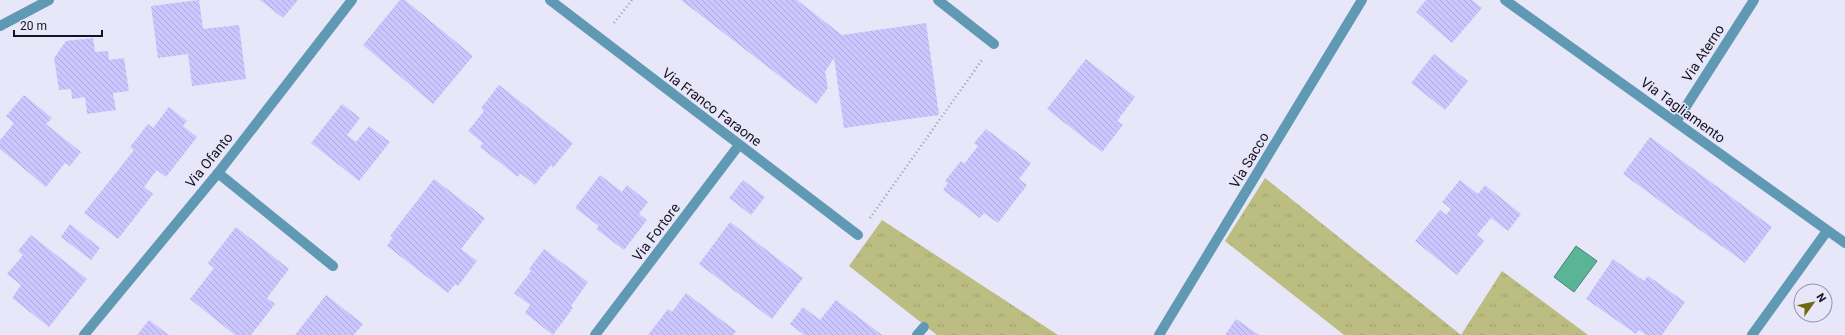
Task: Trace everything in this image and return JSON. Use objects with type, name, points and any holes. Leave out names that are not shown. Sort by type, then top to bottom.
[{"type":"street","points":[[0,26],[49,0]]},
{"type":"street","name":"Via Ofanto","points":[[84,335],[218,173],[352,0]]},
{"type":"street","name":"Via Franco Faraone","points":[[550,0],[858,236]]},
{"type":"street","points":[[938,0],[994,44]]},
{"type":"street","name":"Via Sacco","points":[[1159,335],[1362,0]]},
{"type":"street","name":"Via Tagliamento","points":[[1505,0],[1845,243]]},
{"type":"street","name":"Via Aterno","points":[[1676,122],[1754,0]]},
{"type":"street","name":"Via Fortore","points":[[595,335],[739,145]]},
{"type":"street","points":[[218,173],[333,266]]},
{"type":"street","points":[[1752,335],[1828,231]]},
{"type":"street","points":[[917,335],[924,327]]},
{"type":"path","points":[[601,39],[632,0]]},
{"type":"path","points":[[858,236],[994,44]]},
{"type":"green space","points":[[1265,178],[1461,335],[1344,335],[1225,241]]},
{"type":"green space","points":[[882,220],[1058,335],[937,335],[849,266]]},
{"type":"green space","points":[[1502,271],[1588,335],[1461,335]]},
{"type":"shaded area","points":[[1576,246],[1597,261],[1574,292],[1554,277]]},
{"type":"building","points":[[199,0],[203,29],[239,25],[246,79],[192,86],[188,54],[158,58],[151,6]]},
{"type":"building","points":[[260,0],[298,0],[283,18]]},
{"type":"building","points":[[400,0],[405,0],[473,56],[433,104],[363,45]]},
{"type":"building","points":[[681,0],[797,0],[842,35],[926,23],[939,115],[844,128],[834,58],[825,72],[828,88],[816,104]]},
{"type":"building","points":[[1426,0],[1472,0],[1482,8],[1452,43],[1416,12]]},
{"type":"building","points":[[93,38],[95,52],[108,51],[109,60],[124,58],[129,91],[113,93],[116,110],[87,114],[85,97],[72,99],[71,89],[59,90],[54,58],[66,41]]},
{"type":"building","points":[[1434,54],[1468,81],[1445,110],[1411,83]]},
{"type":"building","points":[[1086,59],[1135,97],[1117,121],[1123,125],[1102,152],[1047,109]]},
{"type":"building","points":[[499,85],[573,143],[553,168],[551,165],[535,185],[520,173],[518,177],[480,147],[483,143],[468,131],[484,111],[481,108]]},
{"type":"building","points":[[24,95],[52,118],[46,124],[81,152],[70,166],[65,163],[46,187],[0,149],[0,140],[14,123],[6,116]]},
{"type":"building","points":[[342,104],[360,118],[347,135],[356,142],[369,126],[390,142],[359,181],[311,143]]},
{"type":"building","points":[[169,107],[187,121],[183,126],[197,137],[166,177],[157,170],[144,187],[153,194],[118,239],[84,213],[134,150],[130,147],[148,124],[153,128]]},
{"type":"building","points":[[986,129],[1031,163],[1019,179],[1027,185],[998,223],[984,213],[980,218],[943,190],[948,183],[945,181],[961,161],[964,164],[978,146],[974,143]]},
{"type":"building","points":[[1650,137],[1772,227],[1745,263],[1623,174]]},
{"type":"building","points":[[600,175],[622,192],[627,185],[648,202],[639,214],[647,220],[624,250],[596,229],[599,226],[575,208]]},
{"type":"building","points":[[434,179],[485,218],[461,249],[477,261],[458,286],[455,284],[448,293],[387,246],[393,237],[390,236]]},
{"type":"building","points":[[743,180],[765,197],[751,215],[729,198]]},
{"type":"building","points":[[1460,180],[1478,194],[1485,185],[1521,214],[1508,231],[1491,218],[1477,235],[1484,241],[1457,275],[1415,241],[1440,210],[1446,215],[1451,209],[1442,202]]},
{"type":"building","points":[[730,222],[803,278],[772,319],[699,264]]},
{"type":"building","points":[[70,224],[100,248],[91,260],[61,237]]},
{"type":"building","points":[[236,227],[289,269],[267,298],[275,304],[251,335],[235,335],[190,299],[214,268],[208,263]]},
{"type":"building","points":[[31,235],[87,279],[49,327],[12,298],[21,285],[7,274],[23,255],[18,251]]},
{"type":"building","points":[[544,249],[588,282],[571,306],[573,308],[553,335],[525,313],[530,305],[514,293],[531,271],[529,269]]},
{"type":"building","points":[[1613,259],[1644,281],[1648,276],[1685,302],[1662,335],[1646,335],[1639,330],[1636,334],[1586,299]]},
{"type":"building","points":[[686,293],[736,331],[733,335],[648,335],[668,309],[672,312]]},
{"type":"building","points":[[326,295],[363,324],[354,335],[295,335]]},
{"type":"building","points":[[836,300],[882,335],[804,335],[790,324],[803,307],[820,320]]},
{"type":"building","points":[[1236,319],[1259,335],[1225,335]]},
{"type":"building","points":[[149,320],[169,335],[137,335]]}]
